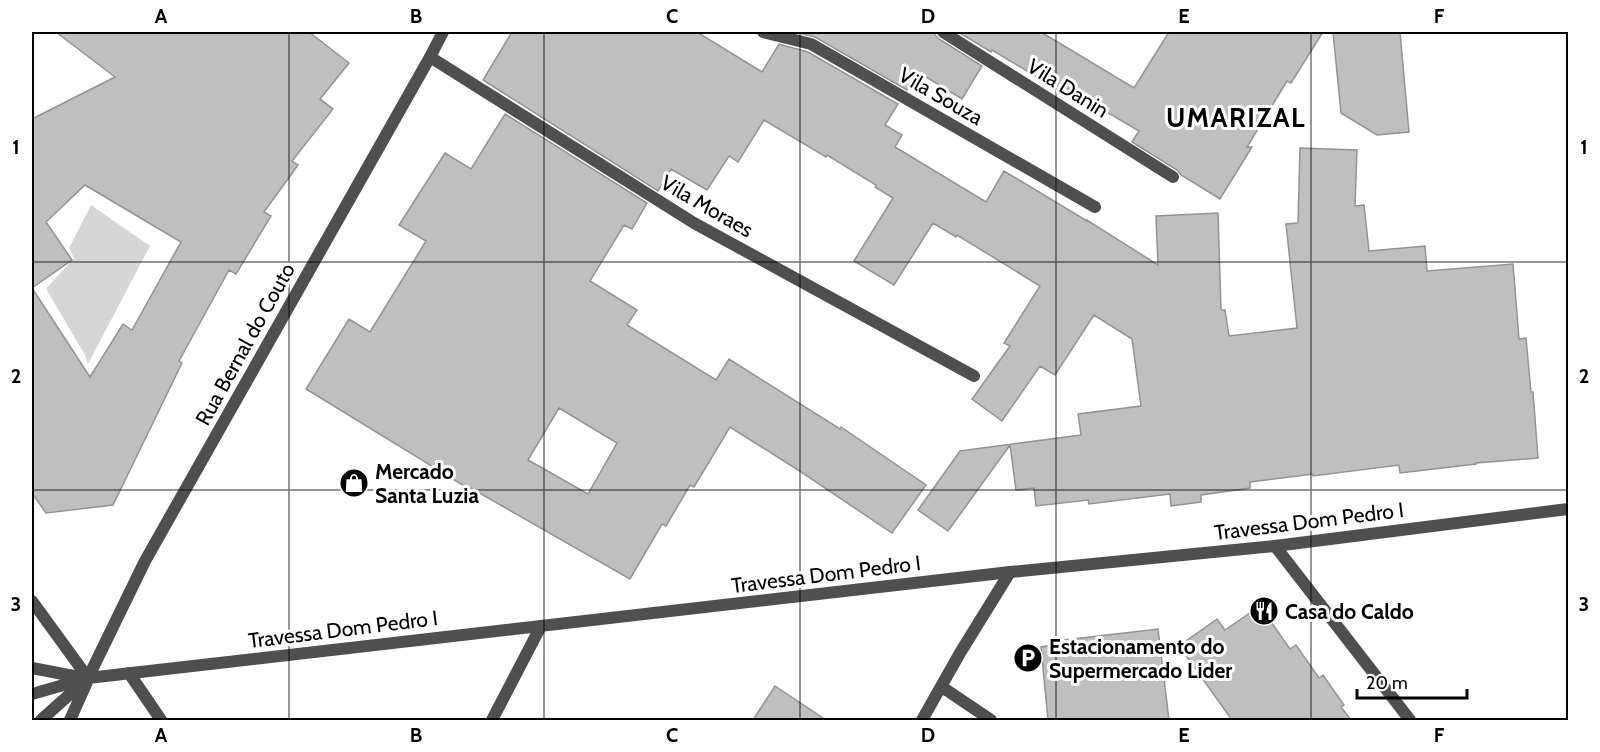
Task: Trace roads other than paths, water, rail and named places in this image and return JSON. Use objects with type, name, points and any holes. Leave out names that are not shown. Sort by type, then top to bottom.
[{"type":"street","name":"Rua Bernal do Couto","points":[[70,720],[145,561],[442,32]]},
{"type":"street","name":"Vila Souza","points":[[763,32],[811,44],[1095,207]]},
{"type":"street","name":"Vila Danin","points":[[943,32],[1173,177]]},
{"type":"street","name":"Vila Moraes","points":[[429,57],[694,224],[974,376]]},
{"type":"street","name":"Travessa Dom Pedro I","points":[[88,678],[1010,572],[1275,546],[1569,509]]},
{"type":"street","points":[[1275,546],[1410,720]]},
{"type":"street","points":[[922,720],[1010,572]]},
{"type":"street","points":[[32,601],[88,678]]},
{"type":"street","points":[[492,720],[541,626]]},
{"type":"street","points":[[32,668],[88,678]]},
{"type":"street","points":[[129,674],[161,720]]},
{"type":"street","name":"Rua Bernal do Couto","points":[[41,720],[88,678]]},
{"type":"street","points":[[32,694],[88,678]]},
{"type":"street","points":[[942,687],[991,720]]},
{"type":"place","name":"Mercado Santa Luzia","points":[[354,483]]},
{"type":"place","name":"Casa do Caldo","points":[[1264,611]]},
{"type":"place","name":"Estacionamento do Supermercado Lider","points":[[1028,658]]},
{"type":"district","name":"UMARIZAL","points":[[1236,117]]}]
